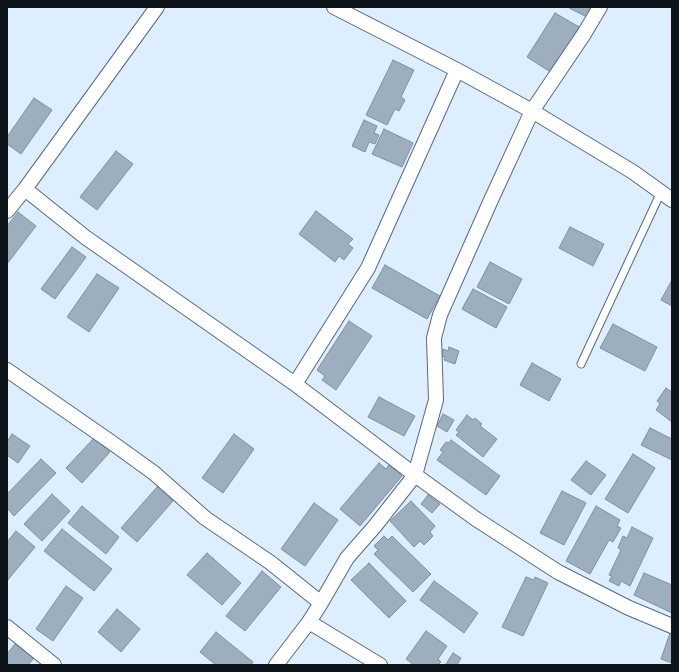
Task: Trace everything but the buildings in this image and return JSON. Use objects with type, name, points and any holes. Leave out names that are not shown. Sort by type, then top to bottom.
[{"type":"street","points":[[7,211],[25,189],[157,7]]},
{"type":"street","points":[[334,7],[457,70],[532,111],[633,172],[667,196]]},
{"type":"street","points":[[276,665],[309,622],[347,558],[375,526],[415,475],[436,400],[434,338],[440,315],[532,111],[584,34],[600,7]]},
{"type":"street","points":[[295,384],[368,268],[457,70]]},
{"type":"street","points":[[25,189],[85,237],[295,384],[415,475],[476,519],[558,572],[629,608],[672,626]]},
{"type":"street","points":[[7,370],[154,473],[205,518],[271,563],[321,603]]},
{"type":"street","points":[[309,622],[380,665]]},
{"type":"street","points":[[7,627],[54,665]]},
{"type":"lane","points":[[581,364],[667,196]]}]
